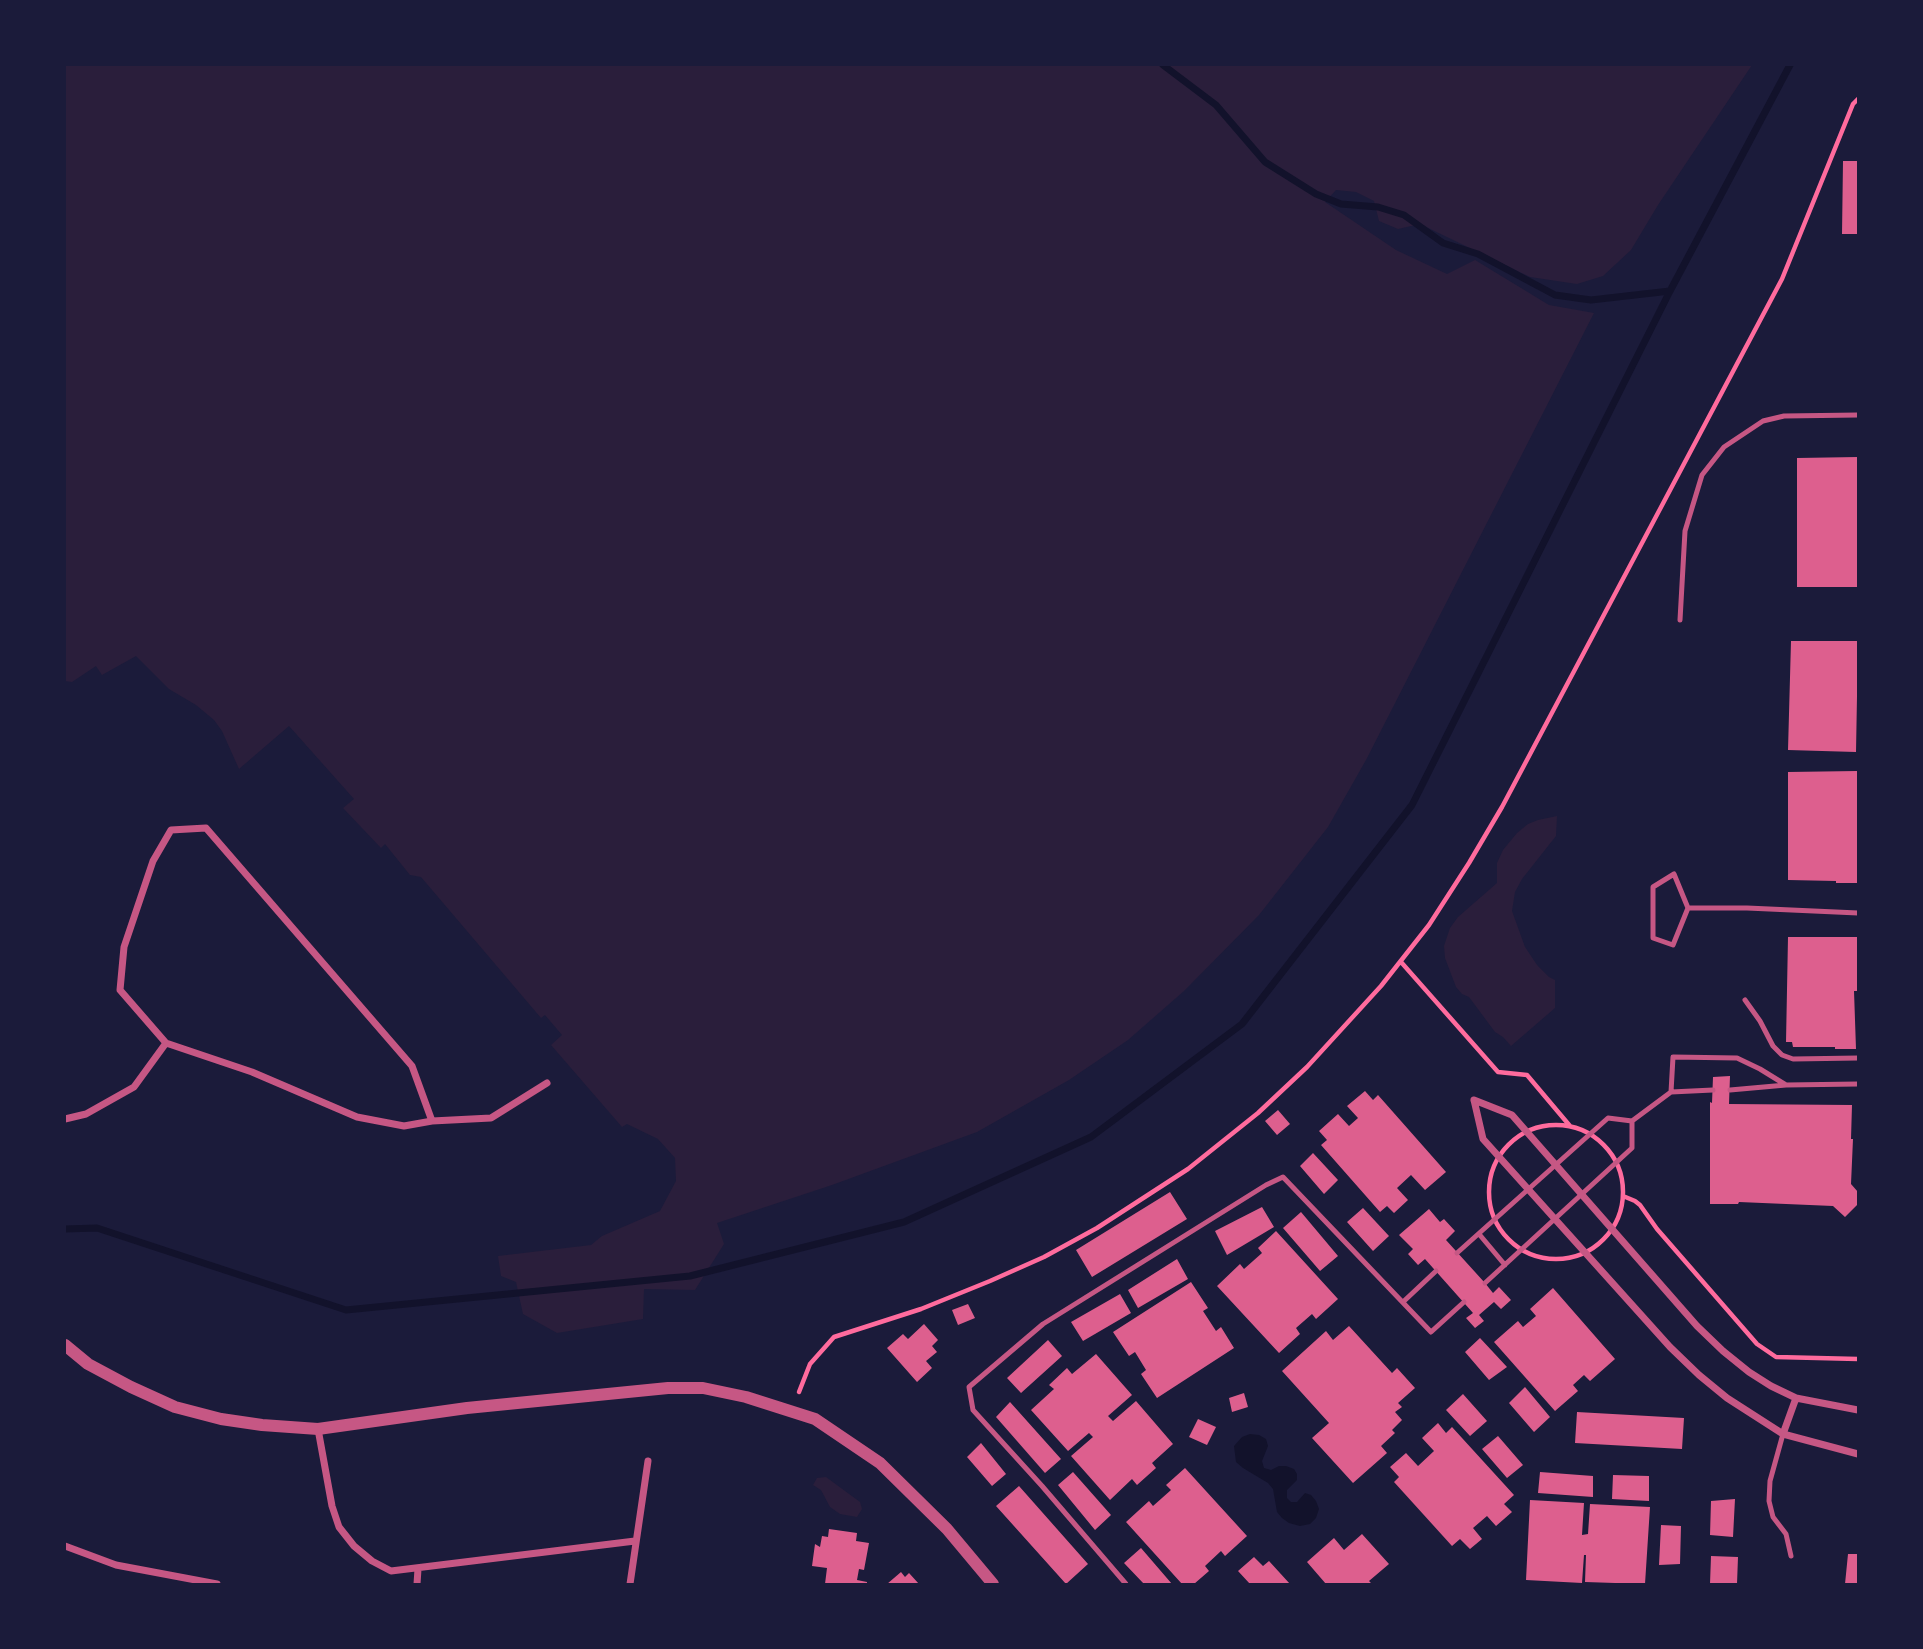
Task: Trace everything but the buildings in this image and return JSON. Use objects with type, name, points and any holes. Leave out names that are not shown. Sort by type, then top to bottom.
[{"type":"street","points":[[432,1121],[412,1066],[206,828],[171,830],[153,861],[124,947],[120,990],[166,1043],[252,1072],[357,1117],[404,1126],[432,1121],[491,1118],[547,1083]]},
{"type":"street","points":[[65,1119],[86,1114],[134,1087],[166,1043]]},
{"type":"street","points":[[1858,1410],[1796,1398],[1749,1372],[1697,1326],[1512,1115],[1474,1100],[1483,1139],[1670,1347],[1699,1375],[1727,1398],[1783,1434],[1858,1454]]},
{"type":"street","points":[[65,1345],[88,1364],[175,1407],[221,1419],[262,1425],[318,1429],[467,1408],[668,1388],[703,1388],[746,1397],[815,1419],[880,1463],[947,1530],[993,1584]]},
{"type":"street","points":[[1783,1434],[1796,1398]]},
{"type":"street","points":[[318,1429],[332,1506],[339,1527],[354,1546],[372,1561],[391,1571],[635,1541]]},
{"type":"street","points":[[630,1584],[648,1461]]},
{"type":"street","points":[[65,1546],[116,1565],[217,1584]]},
{"type":"street","points":[[416,1584],[418,1569]]},
{"type":"lane","points":[[1680,620],[1685,531],[1702,475],[1724,447],[1763,421],[1784,416],[1858,415]]},
{"type":"lane","points":[[1674,874],[1688,908],[1673,945],[1653,938],[1653,887],[1674,874]]},
{"type":"lane","points":[[1688,908],[1858,913]]},
{"type":"lane","points":[[1745,1000],[1773,1046],[1782,1055],[1793,1059],[1858,1058]]},
{"type":"lane","points":[[1671,1092],[1673,1057],[1737,1058],[1786,1085]]},
{"type":"lane","points":[[1730,1090],[1786,1085],[1858,1084]]},
{"type":"lane","points":[[1457,1253],[1608,1118],[1632,1121],[1671,1092],[1713,1090]]},
{"type":"lane","points":[[1485,1283],[1632,1148],[1632,1121]]},
{"type":"lane","points":[[1126,1584],[973,1410],[969,1387],[1042,1324],[1283,1177],[1431,1332],[1464,1302]]},
{"type":"lane","points":[[1479,1234],[1505,1265]]},
{"type":"lane","points":[[1403,1302],[1436,1271]]},
{"type":"lane","points":[[1783,1434],[1770,1481],[1769,1501],[1773,1517],[1786,1534],[1791,1556]]},
{"type":"path","points":[[799,1392],[810,1364],[834,1337],[921,1309],[1044,1257],[1097,1228],[1188,1169],[1258,1113],[1307,1067],[1401,962],[1429,925],[1502,807],[1602,619],[1782,279],[1853,104],[1858,99]]},
{"type":"path","points":[[1401,962],[1498,1072],[1527,1075],[1570,1127]]},
{"type":"path","points":[[1556,1125],[1570,1127],[1590,1134],[1605,1147],[1616,1163],[1622,1179],[1621,1208],[1612,1228],[1600,1242],[1584,1253],[1567,1258],[1548,1259],[1530,1255],[1508,1241],[1494,1220],[1488,1193],[1491,1174],[1499,1157],[1511,1143],[1527,1132],[1556,1125]]},
{"type":"path","points":[[1623,1196],[1640,1205],[1657,1229],[1757,1344],[1776,1357],[1858,1359]]},
{"type":"shaded area","points":[[65,65],[1752,65],[1631,250],[1603,276],[1577,284],[1530,277],[1420,224],[1398,229],[1379,221],[1374,201],[1356,192],[1336,190],[1325,202],[1396,250],[1447,274],[1475,260],[1549,305],[1594,313],[1366,760],[1328,827],[1259,915],[1184,991],[1128,1040],[1069,1080],[977,1132],[832,1185],[717,1223],[724,1244],[695,1290],[644,1289],[643,1319],[557,1333],[523,1314],[516,1282],[501,1276],[498,1256],[591,1245],[602,1236],[660,1211],[676,1181],[675,1158],[658,1139],[627,1124],[622,1127],[551,1045],[562,1035],[545,1015],[541,1018],[421,877],[410,875],[385,844],[381,848],[343,808],[354,799],[289,726],[239,769],[222,731],[214,720],[196,705],[169,689],[136,656],[102,675],[96,666],[72,682],[65,681]]},
{"type":"shaded area","points":[[1557,816],[1556,836],[1522,879],[1515,892],[1512,911],[1525,947],[1537,965],[1555,980],[1555,1008],[1511,1046],[1495,1032],[1469,997],[1456,987],[1445,958],[1444,946],[1450,928],[1458,917],[1497,883],[1497,863],[1503,850],[1517,833],[1528,824]]},
{"type":"shaded area","points":[[1250,1434],[1266,1439],[1268,1446],[1262,1461],[1264,1468],[1271,1470],[1286,1466],[1294,1469],[1297,1474],[1297,1480],[1287,1490],[1287,1498],[1291,1502],[1297,1502],[1305,1493],[1316,1501],[1319,1509],[1310,1524],[1300,1526],[1282,1518],[1277,1512],[1273,1489],[1236,1462],[1234,1446],[1242,1437]]},
{"type":"shaded area","points":[[826,1477],[860,1502],[862,1509],[857,1517],[840,1514],[830,1507],[821,1490],[813,1485],[817,1478]]},
{"type":"waterway","points":[[1163,65],[1216,105],[1265,162],[1316,194],[1341,204],[1378,207],[1404,215],[1443,243],[1478,254],[1555,295],[1591,300],[1670,291]]},
{"type":"waterway","points":[[65,1229],[97,1228],[346,1310],[690,1276],[904,1222],[1091,1137],[1242,1024],[1412,805],[1670,291],[1790,65]]}]
